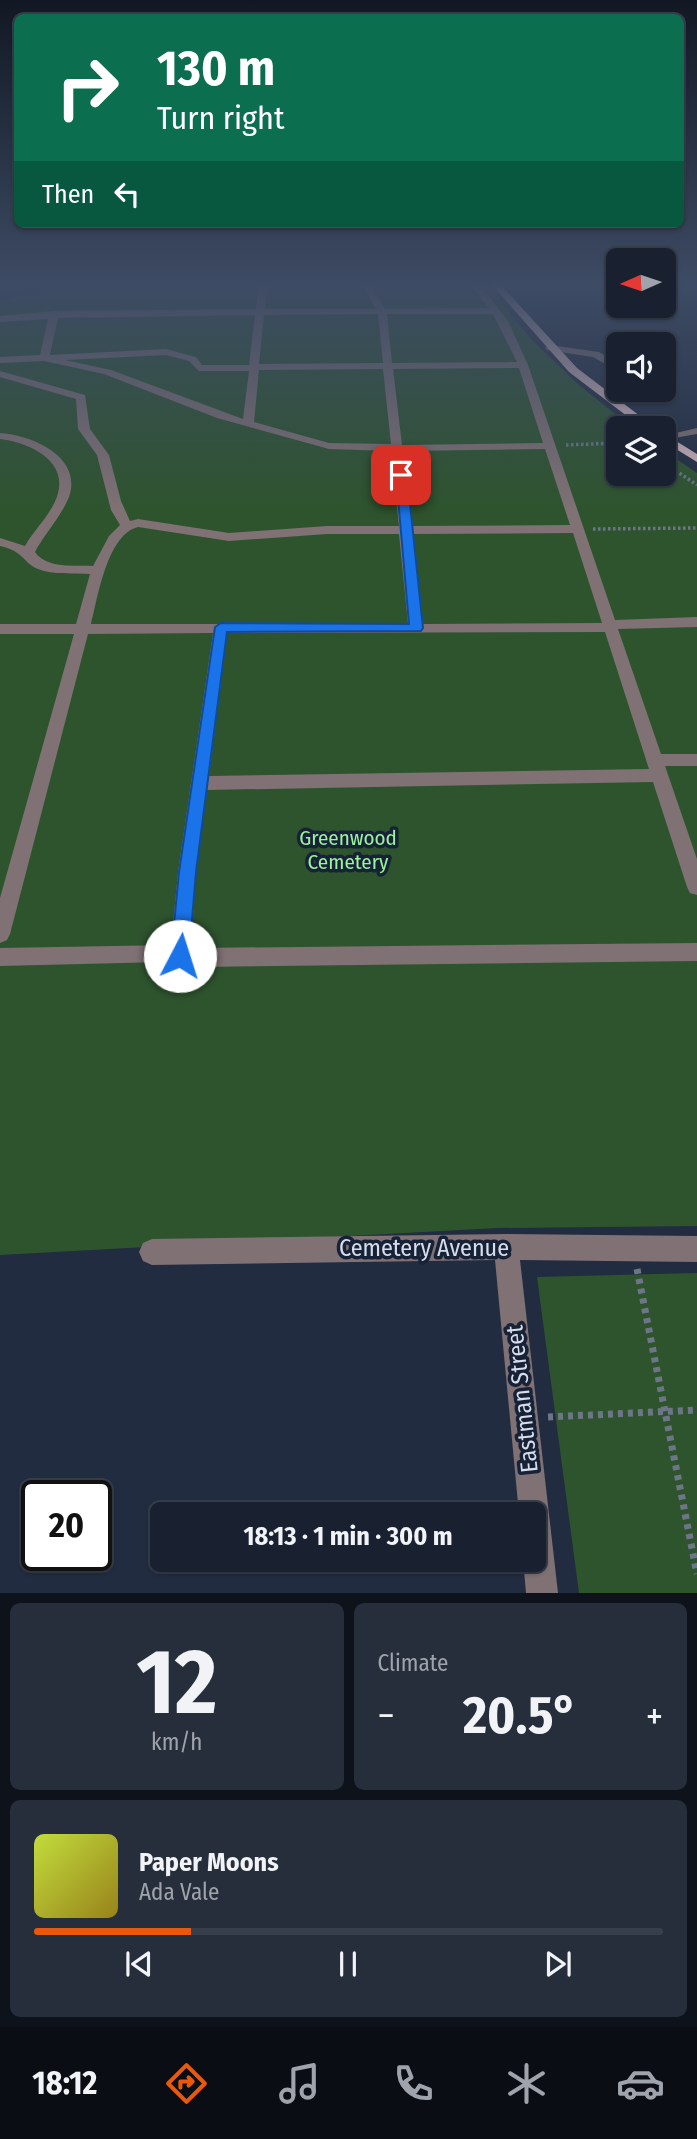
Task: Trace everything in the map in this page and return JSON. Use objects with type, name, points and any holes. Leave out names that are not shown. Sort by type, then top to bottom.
[{"type":"main road","points":[[563,359],[611,401],[633,416]]},
{"type":"main road","points":[[676,444],[694,455]]},
{"type":"street","points":[[53,359],[79,363],[248,424],[329,446],[550,446]]},
{"type":"street","points":[[79,363],[84,359]]},
{"type":"street","points":[[193,359],[199,368],[523,365]]},
{"type":"street","points":[[248,424],[257,359]]},
{"type":"street","points":[[388,359],[416,628]]},
{"type":"street","points":[[521,359],[697,887]]},
{"type":"street","points":[[0,374],[81,397],[85,406],[82,419],[86,433],[101,451],[110,472],[117,515],[127,527]]},
{"type":"street","points":[[676,435],[697,431]]},
{"type":"street","points":[[0,436],[37,446],[57,462],[64,473],[66,484],[55,513],[28,552]]},
{"type":"street","points":[[0,934],[99,570],[115,536],[127,527],[138,523],[155,524],[229,537],[327,530],[577,529]]},
{"type":"street","points":[[0,542],[28,552],[35,562],[45,567],[99,570]]},
{"type":"street","points":[[0,629],[416,628],[609,626],[697,622]]},
{"type":"street","points":[[180,956],[187,872],[221,627]]},
{"type":"street","points":[[201,783],[656,767],[697,760]]},
{"type":"street","points":[[0,957],[164,953],[198,958],[697,952]]},
{"type":"street","name":"Cemetery Avenue","points":[[152,1252],[506,1247],[697,1249]]},
{"type":"street","name":"Eastman Street","points":[[506,1247],[542,1593]]},
{"type":"path","points":[[550,446],[606,444]]},
{"type":"path","points":[[676,471],[697,485]]},
{"type":"path","points":[[577,529],[697,528]]},
{"type":"path","points":[[633,1249],[697,1574]]},
{"type":"path","points":[[524,1419],[697,1410]]},
{"type":"green space","name":"Greenwood Cemetery","points":[[0,359],[552,359],[618,416],[606,416],[606,486],[676,486],[676,459],[697,473],[697,1226],[497,1228],[0,1255]]},
{"type":"green space","points":[[697,1273],[697,1593],[579,1593],[537,1277]]},
{"type":"route","points":[[180,956],[187,872],[221,627],[416,628],[401,475]]}]
